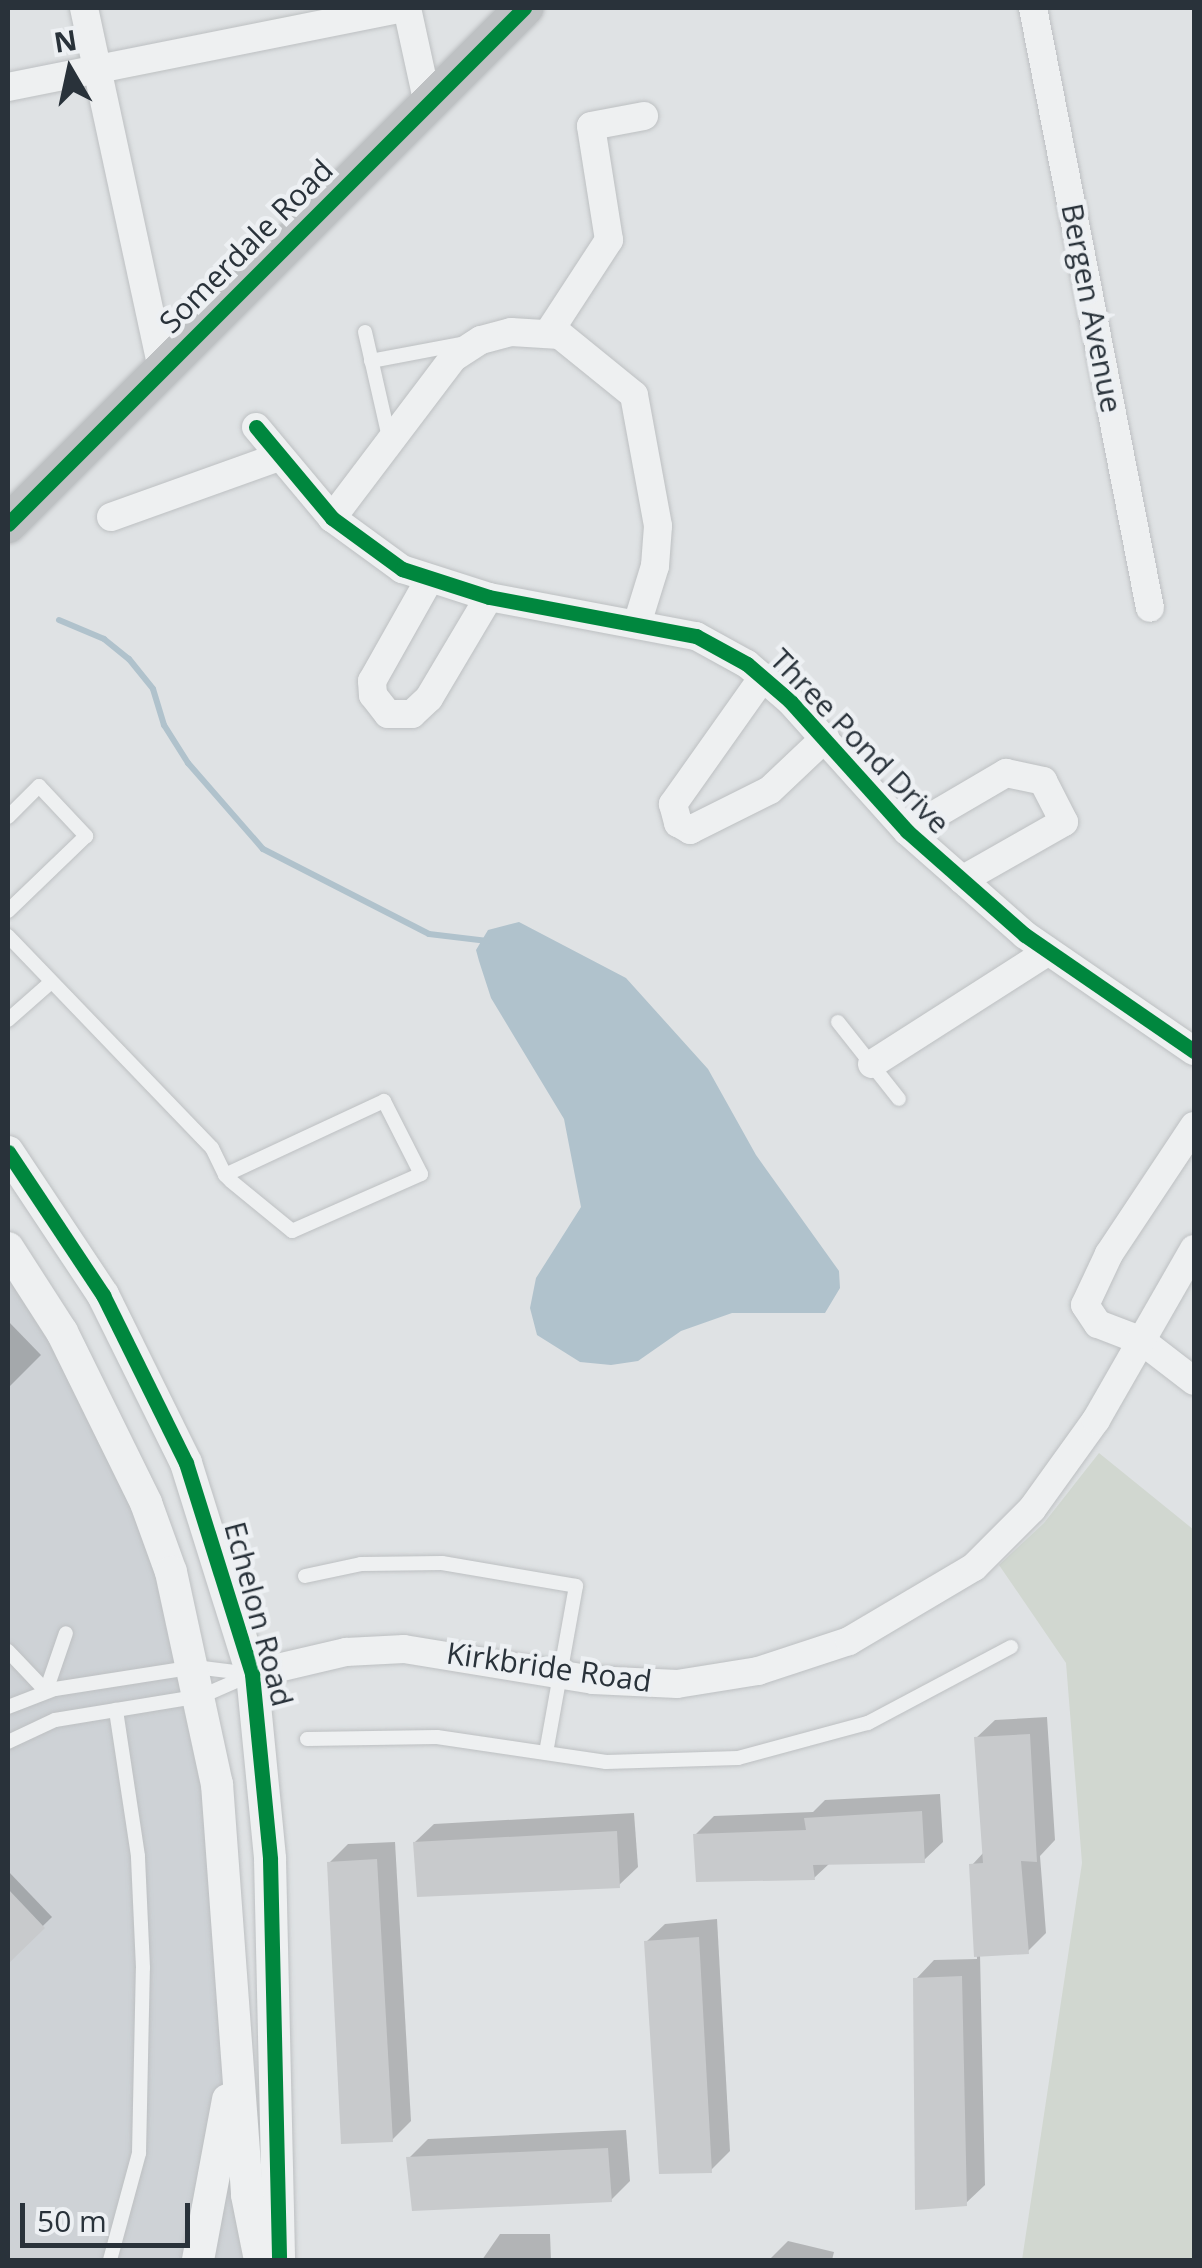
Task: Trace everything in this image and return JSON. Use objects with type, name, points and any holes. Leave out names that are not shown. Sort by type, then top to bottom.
[{"type":"main road","name":"Somerdale Road","points":[[8,524],[524,8]]},
{"type":"street","points":[[84,8],[162,368]]},
{"type":"street","points":[[8,88],[404,8],[428,104]]},
{"type":"street","name":"Bergen Avenue","points":[[1033,8],[1150,608]]},
{"type":"street","points":[[549,332],[609,240],[590,126],[644,116]]},
{"type":"street","points":[[332,518],[389,438],[454,358],[481,340],[549,332],[634,395],[658,526],[655,566],[638,621]]},
{"type":"street","name":"Three Pond Drive","points":[[256,427],[332,518],[382,557],[429,580],[489,596],[638,621],[696,636],[763,677],[826,738],[908,831],[962,880],[1046,952],[1194,1051]]},
{"type":"street","points":[[111,517],[279,457]]},
{"type":"street","points":[[429,580],[372,681],[373,696],[388,714],[412,714],[429,698],[489,596]]},
{"type":"street","points":[[763,677],[673,804],[678,823],[690,830],[770,790],[826,738]]},
{"type":"street","points":[[908,831],[1006,773],[1043,780],[1064,822],[962,880]]},
{"type":"street","points":[[872,1064],[1046,952]]},
{"type":"street","points":[[1194,1126],[1108,1254],[1084,1305],[1098,1324],[1142,1342],[1194,1381]]},
{"type":"street","name":"Echelon Road","points":[[8,1152],[103,1294],[186,1463],[252,1674],[270,1859],[279,2260]]},
{"type":"street","points":[[8,1248],[62,1332],[146,1504],[199,1682],[217,1784],[247,2195],[260,2260]]},
{"type":"street","name":"Kirkbride Road","points":[[252,1674],[346,1652],[404,1648],[636,1684],[718,1679],[803,1658],[908,1610],[974,1567],[1032,1509],[1096,1420],[1194,1249]]},
{"type":"street","points":[[198,2260],[236,2057]]},
{"type":"lane","points":[[364,332],[389,438]]},
{"type":"lane","points":[[371,360],[481,340]]},
{"type":"lane","points":[[8,816],[38,786],[86,836],[8,910]]},
{"type":"lane","points":[[8,936],[212,1148],[225,1174],[298,1231],[422,1174],[384,1102],[225,1174]]},
{"type":"lane","points":[[8,1020],[50,983]]},
{"type":"lane","points":[[838,1022],[899,1099]]},
{"type":"lane","points":[[304,1576],[360,1564],[428,1562],[576,1586],[546,1752]]},
{"type":"lane","points":[[46,1691],[66,1634]]},
{"type":"lane","points":[[306,1739],[438,1737],[606,1762],[738,1758],[868,1723],[1011,1647]]},
{"type":"lane","points":[[8,1652],[46,1691]]},
{"type":"lane","points":[[8,1707],[46,1691],[199,1682],[252,1674]]},
{"type":"lane","points":[[8,1742],[55,1720],[116,1710],[199,1682],[252,1674]]},
{"type":"lane","points":[[110,2260],[139,2153],[143,1968],[138,1856],[116,1710]]},
{"type":"shaded area","points":[[8,1248],[146,1503],[202,1696],[260,2260],[8,2260]]},
{"type":"shaded area","points":[[1099,1453],[1194,1530],[1194,2260],[1022,2260],[1082,1863],[1066,1663],[999,1565],[1044,1523]]},
{"type":"water","points":[[519,922],[626,978],[708,1069],[756,1155],[839,1271],[840,1288],[825,1313],[732,1313],[681,1331],[638,1361],[611,1365],[580,1362],[537,1335],[530,1308],[536,1278],[581,1207],[564,1119],[491,998],[476,950],[488,930]]},
{"type":"building","points":[[1030,1734],[1037,1862],[1021,1861],[1029,1954],[974,1957],[969,1864],[983,1863],[974,1737]]},
{"type":"building","points":[[922,1811],[925,1863],[813,1865],[815,1880],[696,1882],[693,1834],[806,1830],[804,1818]]},
{"type":"building","points":[[617,1831],[620,1888],[417,1897],[413,1842]]},
{"type":"building","points":[[377,1859],[393,2142],[341,2144],[327,1862]]},
{"type":"building","points":[[8,1889],[45,1928],[8,1964]]},
{"type":"building","points":[[699,1937],[712,2173],[659,2174],[644,1941]]},
{"type":"building","points":[[962,1976],[967,2206],[915,2210],[913,1978]]},
{"type":"building","points":[[608,2148],[612,2202],[412,2211],[406,2157]]},
{"type":"waterway","points":[[59,620],[104,639],[129,659],[153,689],[164,725],[188,763],[263,849],[429,934],[488,941]]},
{"type":"cycle path","points":[[8,524],[524,8]]},
{"type":"cycle path","points":[[256,427],[332,518],[402,569],[489,597],[696,636],[747,664],[790,701],[907,831],[1025,935],[1194,1051]]},
{"type":"cycle path","points":[[8,1152],[103,1295],[186,1463],[252,1674],[270,1859],[279,2260]]}]
